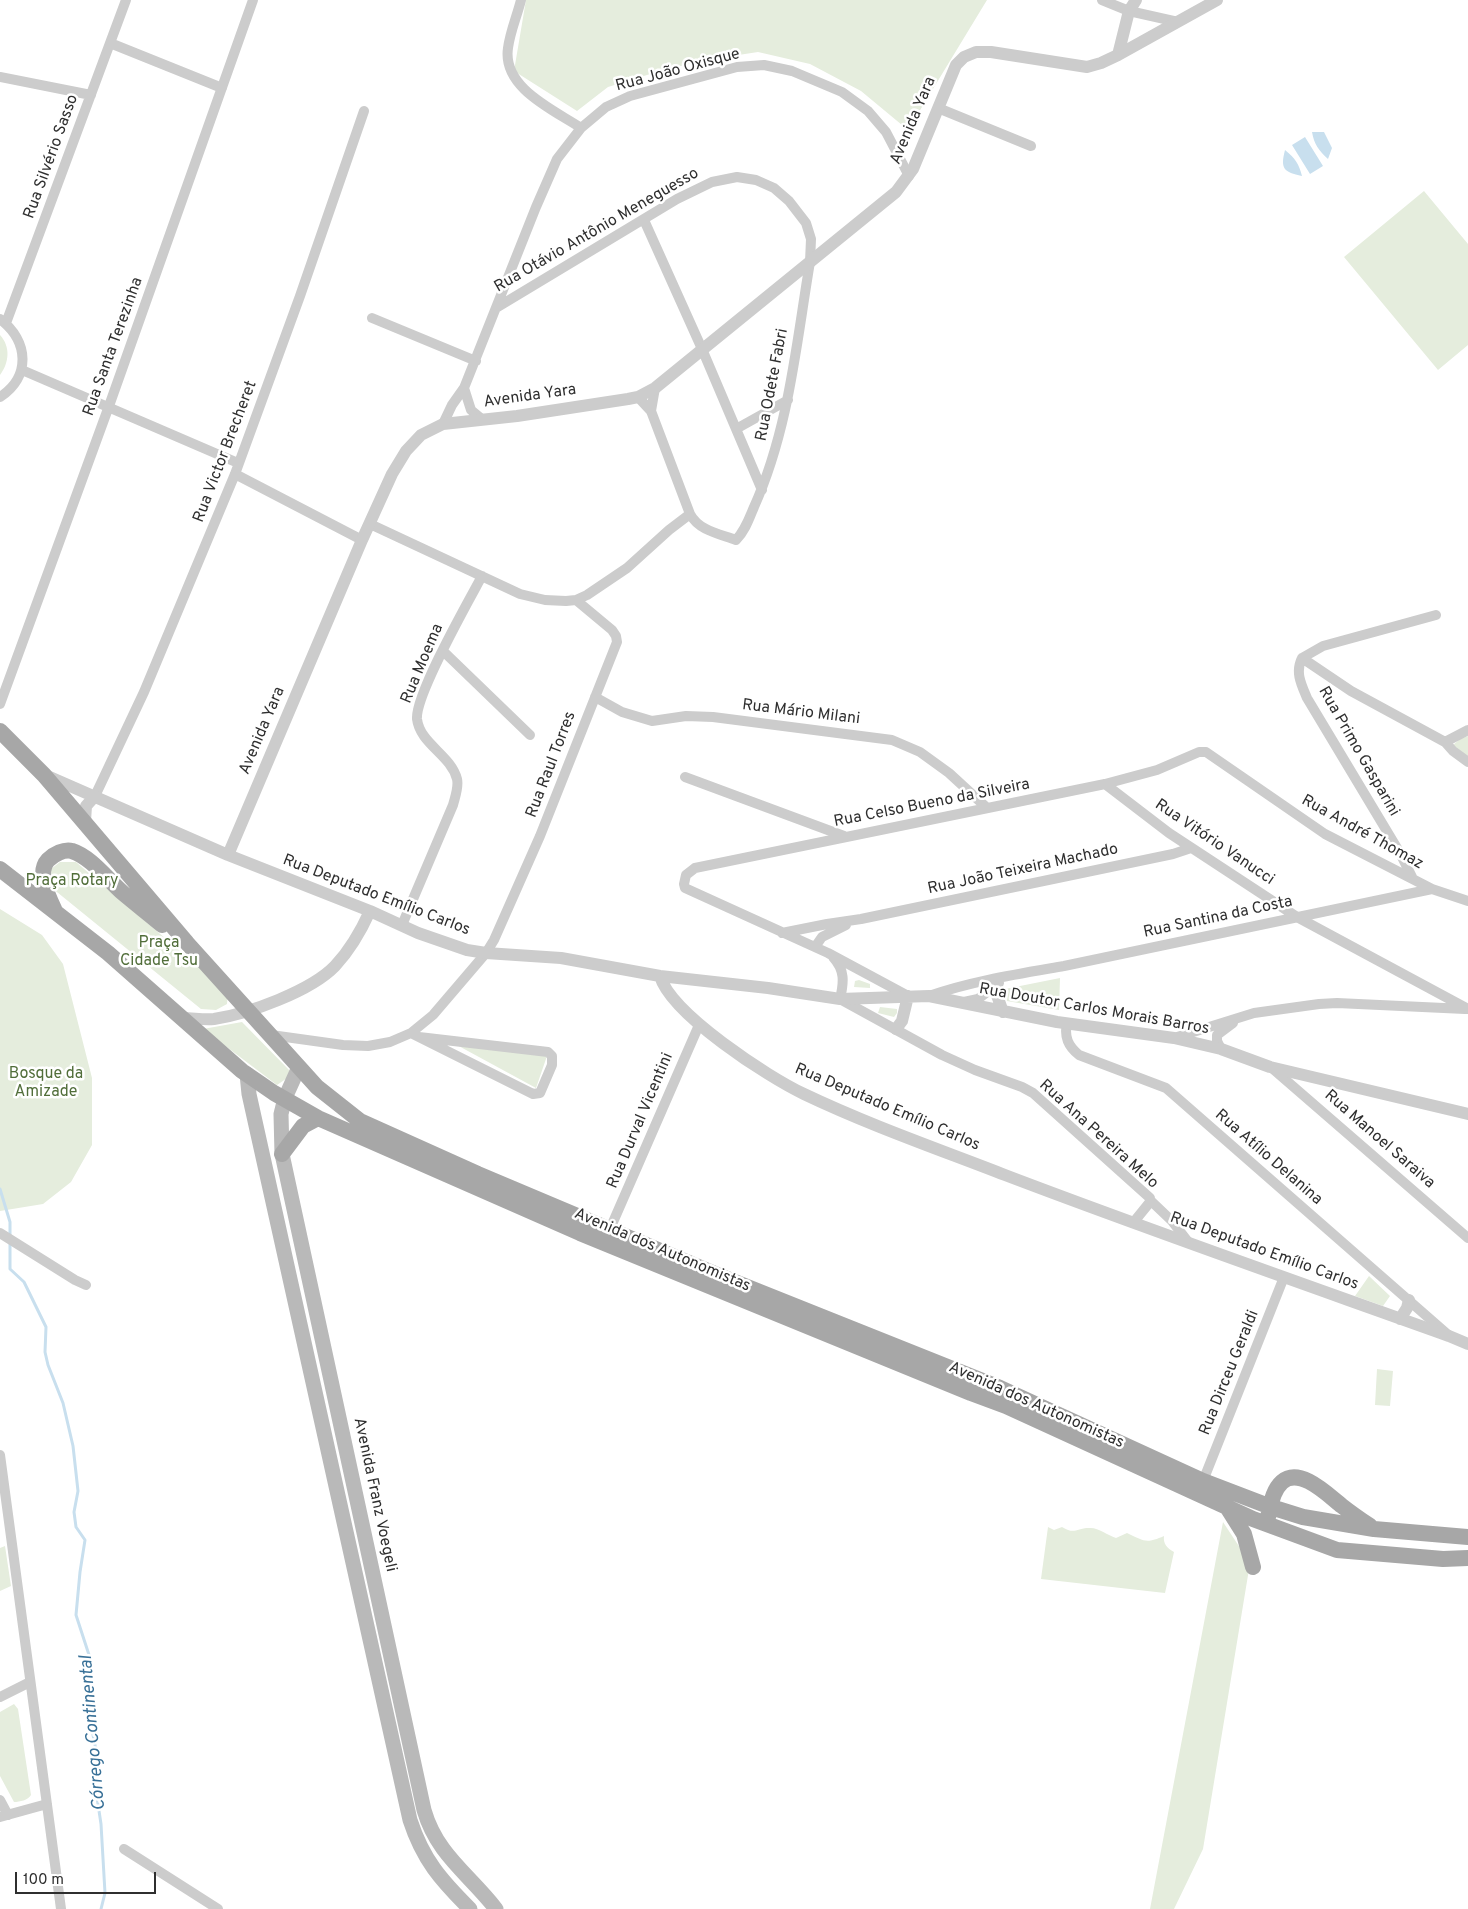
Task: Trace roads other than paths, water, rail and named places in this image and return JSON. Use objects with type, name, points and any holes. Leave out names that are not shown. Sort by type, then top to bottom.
[{"type":"main road","name":"Avenida dos Autonomistas","points":[[0,731],[44,775],[85,821],[187,943],[316,1087],[360,1121],[478,1174],[831,1321],[1000,1388],[1203,1480],[1271,1507],[1303,1517],[1374,1529],[1468,1538]]},
{"type":"main road","points":[[55,911],[46,888],[43,872],[46,862],[52,857],[65,851],[71,851],[84,857],[122,893],[187,943]]},
{"type":"main road","name":"Avenida dos Autonomistas","points":[[0,869],[108,953],[246,1074],[274,1093],[318,1118],[580,1233],[962,1390],[1006,1406],[1266,1524],[1337,1550],[1443,1559],[1468,1558]]},
{"type":"main road","name":"Avenida Franz Voegeli","points":[[299,1067],[285,1098],[281,1114],[282,1154],[424,1810],[428,1825],[444,1851],[496,1909]]},
{"type":"main road","points":[[246,1074],[410,1820],[424,1855],[437,1873],[470,1909]]},
{"type":"main road","points":[[282,1154],[303,1126],[318,1118]]},
{"type":"main road","points":[[278,1223],[296,1219]]},
{"type":"main road","points":[[1266,1524],[1274,1493],[1282,1481],[1299,1478],[1318,1487],[1374,1529]]},
{"type":"main road","points":[[1227,1507],[1244,1534],[1253,1567]]},
{"type":"main road","points":[[424,1855],[444,1851],[437,1873]]},
{"type":"street","name":"Rua Silvério Sasso","points":[[3,321],[126,0]]},
{"type":"street","name":"Rua Santa Terezinha","points":[[0,704],[254,0]]},
{"type":"street","points":[[521,0],[508,49],[510,70],[526,92],[581,128]]},
{"type":"street","points":[[1102,0],[1132,5],[1178,22]]},
{"type":"street","points":[[1118,55],[1217,0]]},
{"type":"street","points":[[1118,55],[1132,5]]},
{"type":"street","points":[[110,43],[222,88]]},
{"type":"street","name":"Avenida Yara","points":[[228,855],[392,474],[406,451],[421,435],[443,424],[517,416],[638,397],[655,388],[896,192],[909,176],[956,64],[964,57],[976,52],[991,52],[1087,67],[1118,55]]},
{"type":"street","name":"Rua João Oxisque","points":[[443,424],[452,405],[464,388],[557,159],[581,128],[606,107],[630,96],[737,67],[764,65],[792,71],[842,92],[868,110],[886,132],[909,176]]},
{"type":"street","points":[[0,77],[91,95]]},
{"type":"street","points":[[938,108],[1031,146]]},
{"type":"street","name":"Rua Victor Brecheret","points":[[95,796],[144,692],[237,469],[300,296],[364,111]]},
{"type":"street","name":"Rua Otávio Antônio Meneguesso","points":[[496,308],[677,199],[712,182],[737,177],[756,180],[774,188],[789,201],[806,223],[811,239],[810,262]]},
{"type":"street","points":[[644,220],[762,490]]},
{"type":"street","name":"Rua Odete Fabri","points":[[690,514],[701,527],[736,540],[742,535],[762,490],[777,449],[788,400],[810,262]]},
{"type":"street","points":[[372,318],[476,360]]},
{"type":"street","points":[[0,397],[17,381],[22,370],[22,350],[16,336],[3,321]]},
{"type":"street","points":[[22,370],[108,406],[237,469],[362,540]]},
{"type":"street","points":[[464,388],[471,410],[482,420]]},
{"type":"street","points":[[651,411],[655,388]]},
{"type":"street","points":[[370,524],[520,594],[545,600],[576,600],[592,592],[627,568],[669,530],[690,514],[651,411],[638,397]]},
{"type":"street","points":[[736,428],[788,400]]},
{"type":"street","name":"Rua Moema","points":[[402,925],[453,805],[457,788],[457,779],[454,772],[422,734],[417,717],[421,698],[482,576]]},
{"type":"street","name":"Rua Raul Torres","points":[[415,1035],[486,953],[494,940],[523,878],[617,639],[612,630],[576,600]]},
{"type":"street","points":[[1436,615],[1323,646],[1302,658],[1352,691],[1445,742],[1453,751],[1468,762]]},
{"type":"street","points":[[443,651],[530,736]]},
{"type":"street","name":"Rua Primo Gasparini","points":[[1302,658],[1298,669],[1299,678],[1307,698],[1400,853],[1412,878]]},
{"type":"street","name":"Rua Mário Milani","points":[[595,697],[622,712],[652,720],[686,716],[713,717],[892,740],[920,752],[944,769],[986,807]]},
{"type":"street","points":[[1445,742],[1468,730]]},
{"type":"street","name":"Rua André Thomaz","points":[[1196,753],[1210,754],[1325,834],[1432,889],[1468,901]]},
{"type":"street","name":"Rua Celso Bueno da Silveira","points":[[685,888],[686,875],[695,868],[1105,784],[1164,768],[1196,753]]},
{"type":"street","name":"Rua Deputado Emílio Carlos","points":[[44,775],[228,855],[450,945],[486,953],[561,958],[660,976],[668,994],[699,1025],[756,1065],[803,1094],[926,1145],[1133,1223],[1468,1344]]},
{"type":"street","points":[[685,777],[845,836]]},
{"type":"street","name":"Rua Vitório Vanucci","points":[[1105,784],[1191,848],[1297,917],[1468,1009]]},
{"type":"street","points":[[85,821],[86,806],[95,796]]},
{"type":"street","name":"Rua João Teixeira Machado","points":[[782,933],[861,920],[1173,854],[1191,848]]},
{"type":"street","name":"Rua Doutor Carlos Morais Barros","points":[[685,888],[828,953],[908,996],[929,996],[1067,1024],[1174,1038],[1221,1050],[1270,1066],[1466,1112]]},
{"type":"street","name":"Rua Santina da Costa","points":[[929,996],[950,989],[1010,975],[1064,966],[1432,889]]},
{"type":"street","points":[[184,1018],[212,1019],[248,1010],[319,980],[335,966],[351,945],[370,912]]},
{"type":"street","name":"Rua João Teixeira Machado","points":[[815,947],[822,937],[828,933],[861,920]]},
{"type":"street","points":[[828,953],[838,963],[843,976],[840,999]]},
{"type":"street","points":[[843,976],[852,972],[864,971]]},
{"type":"street","name":"Rua Santina da Costa","points":[[958,1003],[978,999],[1010,975]]},
{"type":"street","points":[[660,976],[768,988],[840,999],[908,996],[902,1021],[896,1029]]},
{"type":"street","points":[[994,987],[1003,1012]]},
{"type":"street","name":"Rua Ana Pereira Melo","points":[[840,999],[942,1055],[975,1070],[1022,1087],[1032,1093],[1150,1200],[1133,1223]]},
{"type":"street","points":[[1174,1038],[1254,1013],[1319,1004],[1337,1003],[1468,1009]]},
{"type":"street","points":[[1221,1050],[1217,1041],[1217,1035],[1228,1025],[1254,1013]]},
{"type":"street","name":"Rua Atílio Delanina","points":[[1067,1024],[1065,1034],[1073,1050],[1078,1055],[1166,1088],[1449,1336]]},
{"type":"street","name":"Rua Durval Vicentini","points":[[610,1229],[699,1025]]},
{"type":"street","points":[[271,1035],[343,1045],[368,1046],[415,1035],[548,1052],[552,1056],[552,1065],[540,1093],[533,1094],[415,1035]]},
{"type":"street","name":"Rua Manoel Saraiva","points":[[1270,1066],[1468,1238]]},
{"type":"street","points":[[1150,1200],[1172,1222],[1189,1243]]},
{"type":"street","points":[[0,1233],[86,1285]]},
{"type":"street","name":"Rua Dirceu Geraldi","points":[[1203,1480],[1284,1277]]},
{"type":"street","points":[[1400,1318],[1407,1308],[1409,1300]]},
{"type":"street","points":[[0,1455],[61,1909]]},
{"type":"street","points":[[0,1479],[5,1488]]},
{"type":"street","points":[[0,1697],[30,1682]]},
{"type":"street","points":[[0,1800],[4,1816],[47,1804]]},
{"type":"street","points":[[124,1849],[218,1909]]},
{"type":"water","points":[[1312,132],[1324,132],[1332,148],[1328,159],[1317,147]]},
{"type":"water","points":[[1305,137],[1323,166],[1310,174],[1292,145]]},
{"type":"water","points":[[1285,150],[1296,162],[1302,176],[1287,171],[1283,166]]},
{"type":"waterway","name":"Córrego Continental","points":[[0,1189],[10,1222],[10,1237]]},
{"type":"waterway","name":"Córrego Continental","points":[[10,1243],[10,1269],[24,1282],[46,1327],[45,1352],[63,1403],[73,1446],[78,1491],[74,1512],[76,1527],[85,1540],[76,1615],[90,1658],[92,1730],[96,1750],[93,1771],[101,1824],[105,1893],[101,1909]]},
{"type":"park label","name":"Praça Rotary","points":[[72,882]]},
{"type":"park label","name":"Praça Cidade Tsu","points":[[159,953]]},
{"type":"park label","name":"Bosque da Amizade","points":[[46,1084]]}]
